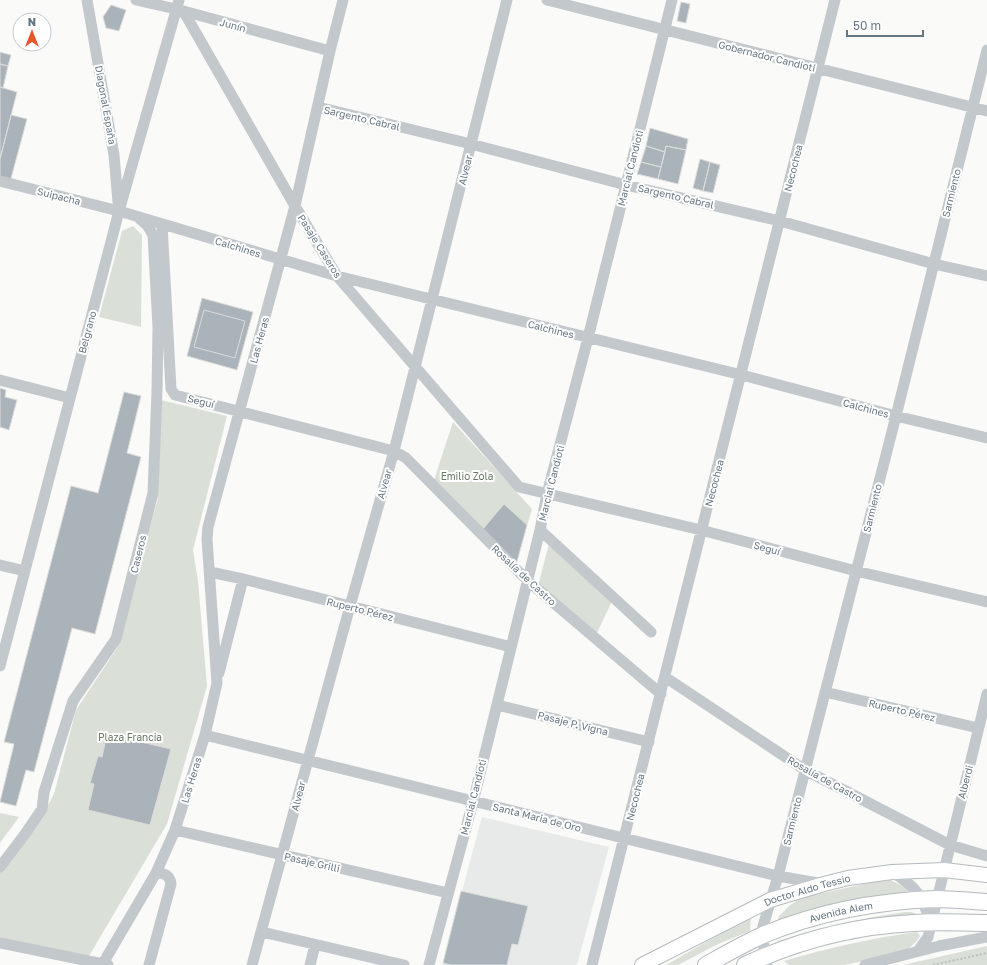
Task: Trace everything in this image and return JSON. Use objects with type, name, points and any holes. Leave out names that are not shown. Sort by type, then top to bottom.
[{"type":"highway","name":"Avenida Alem","points":[[706,965],[762,936],[782,928],[836,913],[894,903],[930,900],[987,902]]},
{"type":"highway","name":"Avenida Alem","points":[[745,965],[769,962],[809,941],[879,926],[931,922],[987,923]]},
{"type":"main road","name":"Doctor Aldo Tessio","points":[[642,965],[770,900],[824,884],[848,878],[892,872],[944,870],[987,875]]},
{"type":"street","name":"Diagonal España","points":[[86,0],[114,155],[118,211]]},
{"type":"street","name":"Junín","points":[[136,0],[180,7],[330,51]]},
{"type":"street","name":"Las Heras","points":[[217,684],[207,539],[208,527],[295,206],[343,0]]},
{"type":"street","name":"Alvear","points":[[252,965],[394,451],[507,0]]},
{"type":"street","name":"Gobernador Candioti","points":[[547,0],[987,112]]},
{"type":"street","name":"Marcial Candioti","points":[[429,965],[473,802],[528,580],[547,494],[588,338],[672,0]]},
{"type":"street","name":"Necochea","points":[[592,965],[836,0]]},
{"type":"street","name":"Belgrano","points":[[0,666],[118,211],[180,7]]},
{"type":"street","name":"Pasaje Caseros","points":[[180,7],[337,276],[520,487],[547,494]]},
{"type":"street","name":"Sarmiento","points":[[769,962],[762,936],[770,900],[778,876],[896,416],[987,50]]},
{"type":"street","name":"Sargento Cabral","points":[[318,108],[471,144],[626,184],[780,221],[934,264],[987,276]]},
{"type":"street","name":"Suipacha","points":[[0,181],[118,211]]},
{"type":"street","name":"Calchines","points":[[118,211],[337,276],[742,375],[896,416],[987,438]]},
{"type":"street","name":"Caseros","points":[[0,867],[42,809],[44,792],[73,701],[116,639],[153,493],[158,327],[153,236],[147,225],[135,216]]},
{"type":"street","name":"Seguí","points":[[162,224],[171,389],[175,395],[394,451]]},
{"type":"street","points":[[0,380],[70,398]]},
{"type":"street","name":"Rosalía de Castro","points":[[394,451],[406,458],[528,580],[661,694]]},
{"type":"street","name":"Seguí","points":[[547,494],[701,530],[856,571],[987,602]]},
{"type":"street","points":[[540,530],[651,632]]},
{"type":"street","points":[[0,565],[25,571]]},
{"type":"street","name":"Ruperto Pérez","points":[[210,572],[511,647]]},
{"type":"street","name":"Las Heras","points":[[104,965],[156,873],[176,830],[205,735],[242,579]]},
{"type":"street","name":"Rosalía de Castro","points":[[665,677],[805,770],[950,845],[987,856]]},
{"type":"street","name":"Ruperto Pérez","points":[[825,692],[978,728]]},
{"type":"street","name":"Alberdi","points":[[918,951],[928,937],[931,922],[930,900],[944,870],[987,694]]},
{"type":"street","name":"Pasaje P. Vigna","points":[[497,705],[648,742]]},
{"type":"street","name":"Santa Maria de Oro","points":[[205,735],[778,876],[824,884]]},
{"type":"street","name":"Pasaje Grilli","points":[[176,830],[448,893]]},
{"type":"street","points":[[892,872],[912,886],[918,893],[930,900]]},
{"type":"street","points":[[149,965],[171,884],[167,875],[156,873]]},
{"type":"street","points":[[262,932],[404,965]]},
{"type":"street","points":[[864,965],[918,951],[987,937]]},
{"type":"street","points":[[0,943],[104,965]]},
{"type":"street","points":[[310,965],[315,945]]},
{"type":"path","points":[[933,965],[987,953]]},
{"type":"shaded area","points":[[482,817],[609,847],[577,965],[442,965]]},
{"type":"green space","points":[[133,226],[142,235],[141,327],[99,317],[122,231]]},
{"type":"green space","name":"Plaza Francia","points":[[161,400],[227,416],[193,550],[198,581],[207,686],[167,824],[89,956],[0,938],[0,870],[48,805],[54,794],[76,710],[117,648],[158,498]]},
{"type":"green space","name":"Emilio Zola","points":[[453,422],[532,509],[516,565],[434,480]]},
{"type":"green space","points":[[550,540],[613,599],[596,635],[538,586]]},
{"type":"green space","points":[[0,813],[19,817],[0,843]]},
{"type":"green space","points":[[890,880],[905,887],[913,898],[776,926],[779,916],[789,906],[801,898],[873,882]]},
{"type":"green space","points":[[912,912],[916,914],[916,917],[776,944],[778,941],[857,920]]},
{"type":"green space","points":[[751,916],[750,931],[718,944],[678,965],[666,965]]},
{"type":"green space","points":[[917,932],[920,936],[907,950],[879,958],[844,965],[789,965],[784,961],[850,944]]},
{"type":"green space","points":[[987,946],[987,965],[903,965]]},
{"type":"building","points":[[681,2],[690,4],[686,23],[677,21]]},
{"type":"building","points":[[111,5],[126,10],[119,31],[106,28],[103,17]]},
{"type":"building","points":[[0,52],[11,55],[8,66],[0,64]]},
{"type":"building","points":[[0,64],[8,66],[3,88],[0,87]]},
{"type":"building","points":[[0,87],[17,92],[0,159]]},
{"type":"building","points":[[11,115],[27,119],[10,182],[0,179],[0,159]]},
{"type":"building","points":[[650,128],[688,139],[686,150],[666,146],[665,152],[646,146]]},
{"type":"building","points":[[646,146],[665,152],[661,167],[641,162]]},
{"type":"building","points":[[666,146],[686,150],[678,184],[658,179]]},
{"type":"building","points":[[700,159],[710,162],[703,191],[693,188]]},
{"type":"building","points":[[641,162],[661,167],[658,179],[637,174]]},
{"type":"building","points":[[710,162],[720,165],[713,193],[703,191]]},
{"type":"building","points":[[202,298],[253,312],[237,370],[187,356]]},
{"type":"building","points":[[204,310],[245,321],[235,358],[194,347]]},
{"type":"building","points":[[0,388],[6,390],[5,397],[17,400],[9,430],[0,427]]},
{"type":"building","points":[[124,392],[141,396],[127,453],[141,457],[95,634],[72,628],[34,772],[26,770],[16,806],[0,802],[14,744],[4,742],[71,486],[98,493]]},
{"type":"building","points":[[504,504],[527,525],[516,565],[483,529]]},
{"type":"building","points":[[107,734],[171,749],[150,825],[88,810],[94,784],[90,783],[98,756],[102,757]]},
{"type":"building","points":[[461,891],[528,906],[518,945],[512,944],[507,965],[451,965],[443,963]]}]
